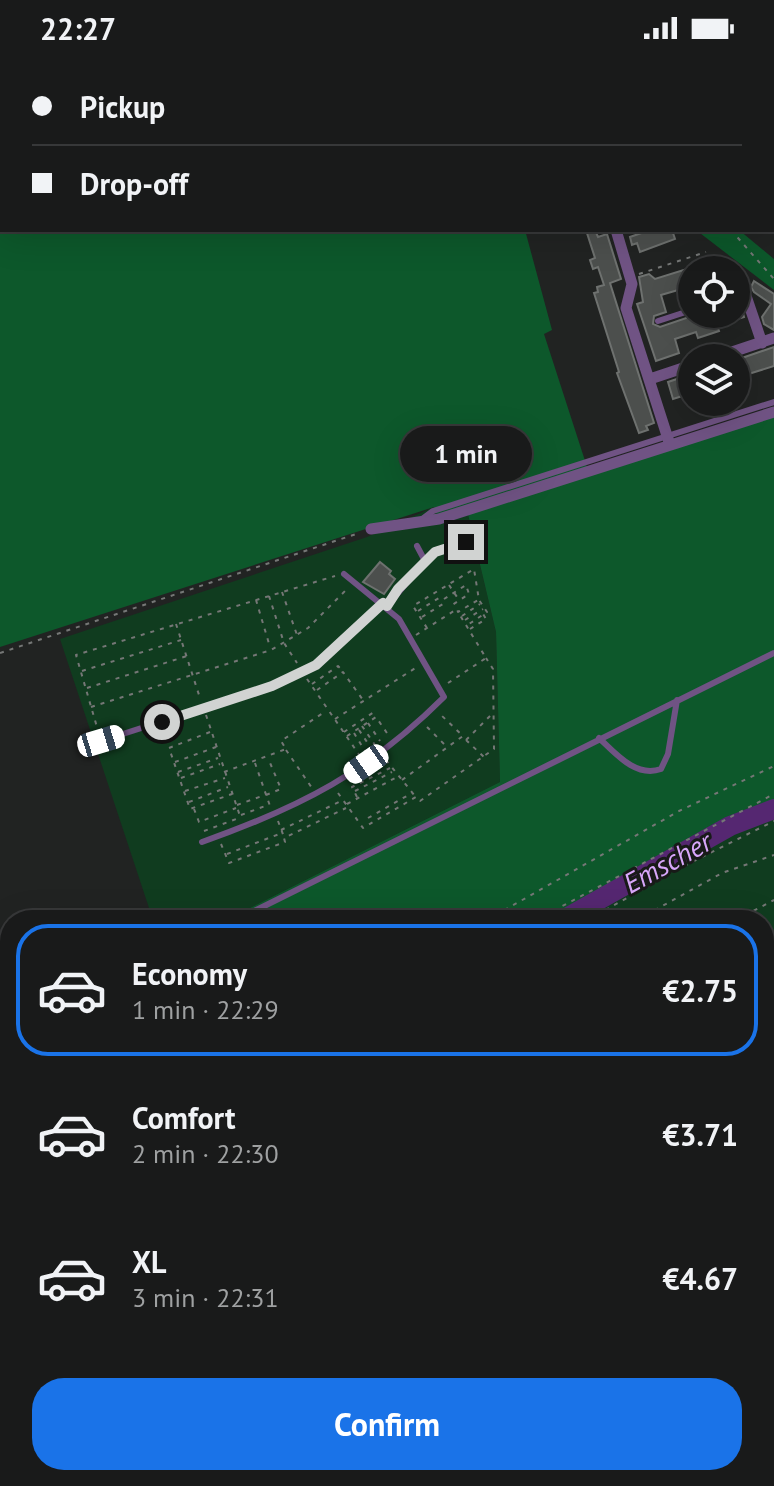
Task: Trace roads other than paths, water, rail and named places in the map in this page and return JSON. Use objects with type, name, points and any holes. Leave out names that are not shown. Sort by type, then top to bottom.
[{"type":"street","points":[[617,232],[632,284],[626,308],[669,440]]},
{"type":"street","points":[[750,315],[762,343]]},
{"type":"street","points":[[750,347],[774,338]]},
{"type":"street","points":[[650,379],[678,370]]},
{"type":"street","points":[[371,529],[439,519],[669,440],[774,412]]},
{"type":"lane","points":[[658,321],[678,315]]},
{"type":"lane","points":[[669,440],[774,402]]},
{"type":"lane","points":[[101,741],[272,686],[316,665],[385,605],[435,552],[466,542]]},
{"type":"lane","points":[[417,546],[425,561]]},
{"type":"lane","points":[[202,842],[274,814],[334,785],[394,743],[444,697],[412,638],[385,605],[344,574]]},
{"type":"lane","points":[[256,910],[774,653]]},
{"type":"lane","points":[[599,738],[640,771],[650,773],[661,769],[668,754],[677,700]]},
{"type":"waterway","name":"Emscher","points":[[581,910],[730,826],[774,809]]}]
